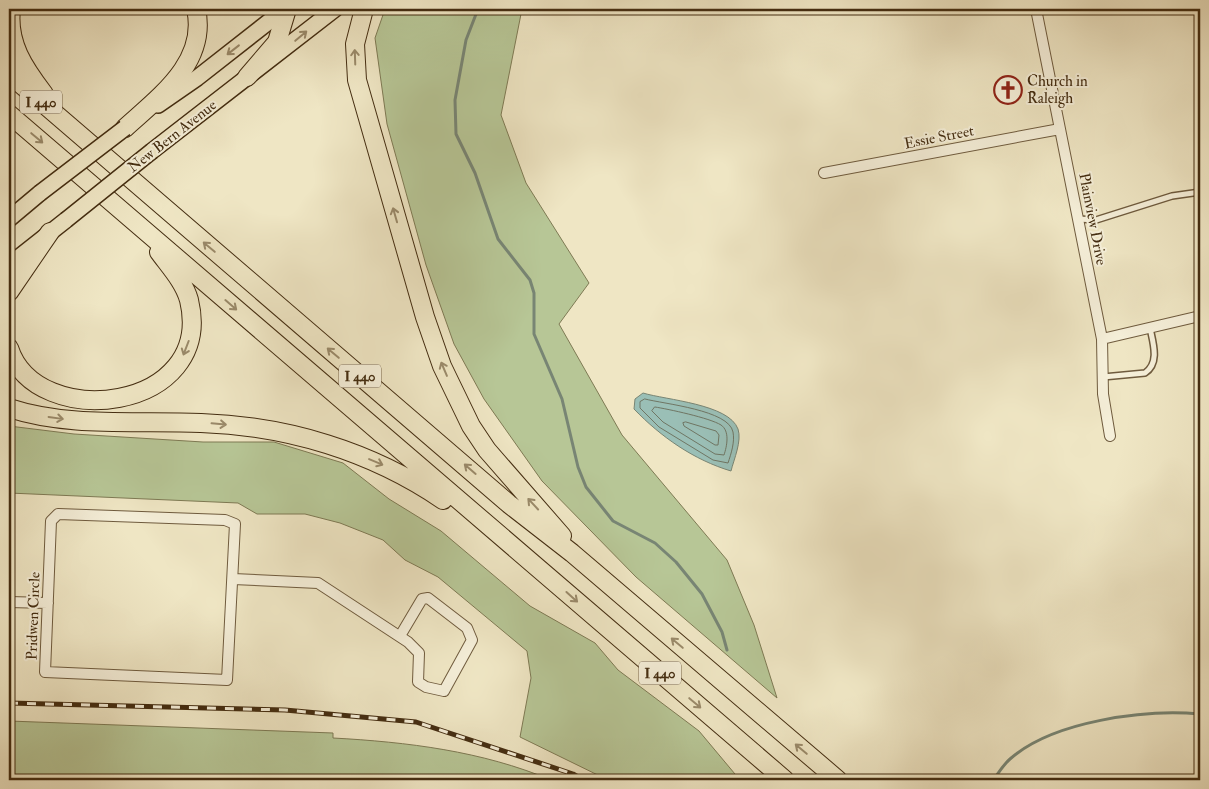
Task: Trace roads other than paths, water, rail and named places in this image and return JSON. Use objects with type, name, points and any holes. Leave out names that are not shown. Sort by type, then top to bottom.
[{"type":"highway","points":[[11,9],[12,36],[20,60],[73,130]]},
{"type":"highway","points":[[124,128],[163,93],[188,62],[196,42],[198,29],[196,9]]},
{"type":"highway","points":[[247,77],[277,42],[286,9]]},
{"type":"highway","points":[[364,9],[358,24],[355,44],[357,80],[425,317],[442,366],[471,426],[487,450],[522,493],[601,579]]},
{"type":"highway","name":"I 440","points":[[9,74],[515,509],[601,579],[838,780]]},
{"type":"highway","name":"I 440","points":[[9,114],[785,780]]},
{"type":"highway","points":[[9,348],[24,374],[44,389],[66,396],[94,400],[127,396],[151,388],[171,375],[182,360],[191,334],[189,299],[176,275],[141,227]]},
{"type":"highway","points":[[9,292],[50,232]]},
{"type":"highway","points":[[9,408],[54,418],[236,426],[318,440],[374,461],[420,484],[535,565]]},
{"type":"main road","name":"New Bern Avenue","points":[[9,219],[124,128],[197,78],[286,9]]},
{"type":"main road","name":"New Bern Avenue","points":[[9,264],[335,9]]},
{"type":"street","name":"Plainview Drive","points":[[1036,9],[1102,339],[1103,376],[1110,436]]},
{"type":"street","name":"Essie Street","points":[[824,174],[1060,129]]},
{"type":"street","points":[[1102,339],[1200,316]]},
{"type":"street","name":"Pridwen Circle","points":[[58,514],[225,520],[234,524],[233,579],[227,680],[45,672],[52,522],[58,514]]},
{"type":"street","points":[[233,579],[318,583],[400,636],[419,653],[418,682],[426,687],[444,690],[472,640],[467,628],[428,598],[422,599],[400,636]]},
{"type":"street","points":[[9,602],[48,603]]},
{"type":"lane","points":[[1078,219],[1096,220],[1172,196],[1200,192]]},
{"type":"lane","points":[[1103,376],[1145,373],[1150,370],[1155,356],[1150,327]]},
{"type":"water","points":[[643,393],[710,408],[732,421],[738,429],[739,439],[731,471],[691,454],[655,429],[634,409],[635,399]]},
{"type":"waterway","points":[[478,9],[466,40],[455,100],[456,134],[475,173],[498,239],[530,280],[534,293],[534,334],[562,399],[578,467],[586,487],[613,521],[655,543],[676,562],[702,594],[722,632],[727,650]]},
{"type":"waterway","points":[[993,780],[1007,761],[1028,746],[1050,735],[1075,727],[1100,720],[1127,716],[1178,713],[1200,714]]},
{"type":"railway","points":[[9,703],[285,710],[416,722],[573,774],[583,780]]},
{"type":"place","name":"Church in Raleigh","points":[[1008,90]]}]
